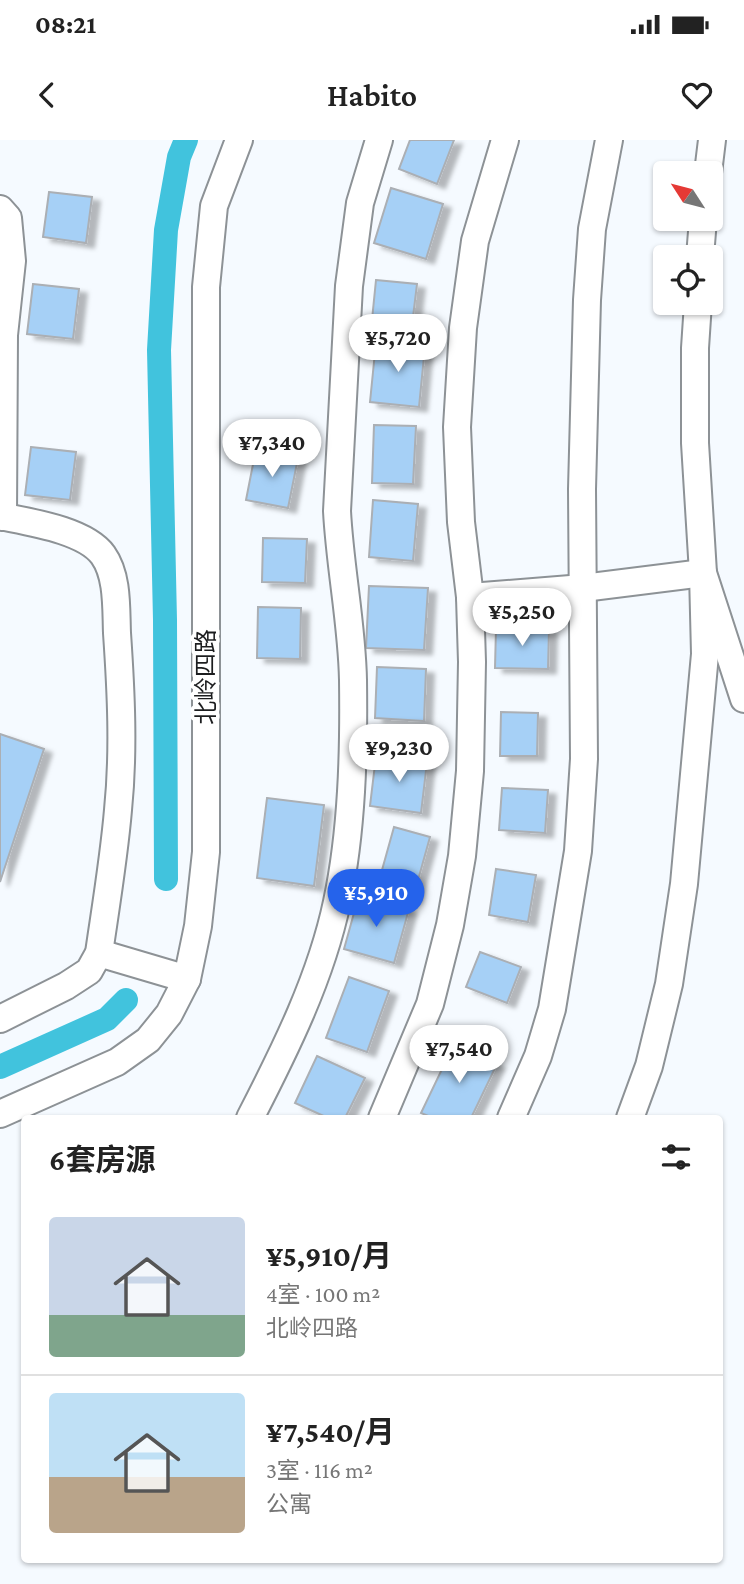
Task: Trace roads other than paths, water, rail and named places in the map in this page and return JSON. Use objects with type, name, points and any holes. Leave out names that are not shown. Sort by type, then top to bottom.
[{"type":"street","name":"北岭四路","points":[[0,1114],[117,1062],[148,1040],[169,1014],[187,979],[198,926],[206,852],[206,287],[214,206],[239,140]]},
{"type":"street","points":[[252,1115],[281,1059],[316,976],[337,903],[348,828],[353,680],[337,511],[349,286],[360,203],[379,140]]},
{"type":"street","points":[[383,1115],[429,1004],[450,925],[462,856],[470,771],[472,662],[470,597],[461,522],[457,427],[463,328],[475,241],[505,140]]},
{"type":"street","points":[[512,1115],[538,1056],[552,1009],[578,851],[584,759],[582,489],[587,300],[592,229],[609,140]]},
{"type":"street","points":[[709,161],[712,140]]},
{"type":"street","points":[[0,209],[9,218],[12,261],[4,335],[1,516],[73,534],[88,541],[102,554],[110,569],[115,597],[121,696],[118,808],[99,953],[89,971],[66,986],[0,1019]]},
{"type":"street","points":[[631,1115],[649,1066],[669,984],[684,884],[705,654],[695,443],[697,315]]},
{"type":"street","points":[[470,597],[583,588],[703,573]]},
{"type":"street","points":[[703,573],[744,699]]},
{"type":"street","points":[[99,953],[187,979]]},
{"type":"waterway","points":[[166,879],[165,620],[159,350],[166,230],[179,157],[186,140]]},
{"type":"waterway","points":[[0,1067],[107,1019],[126,1000]]}]
